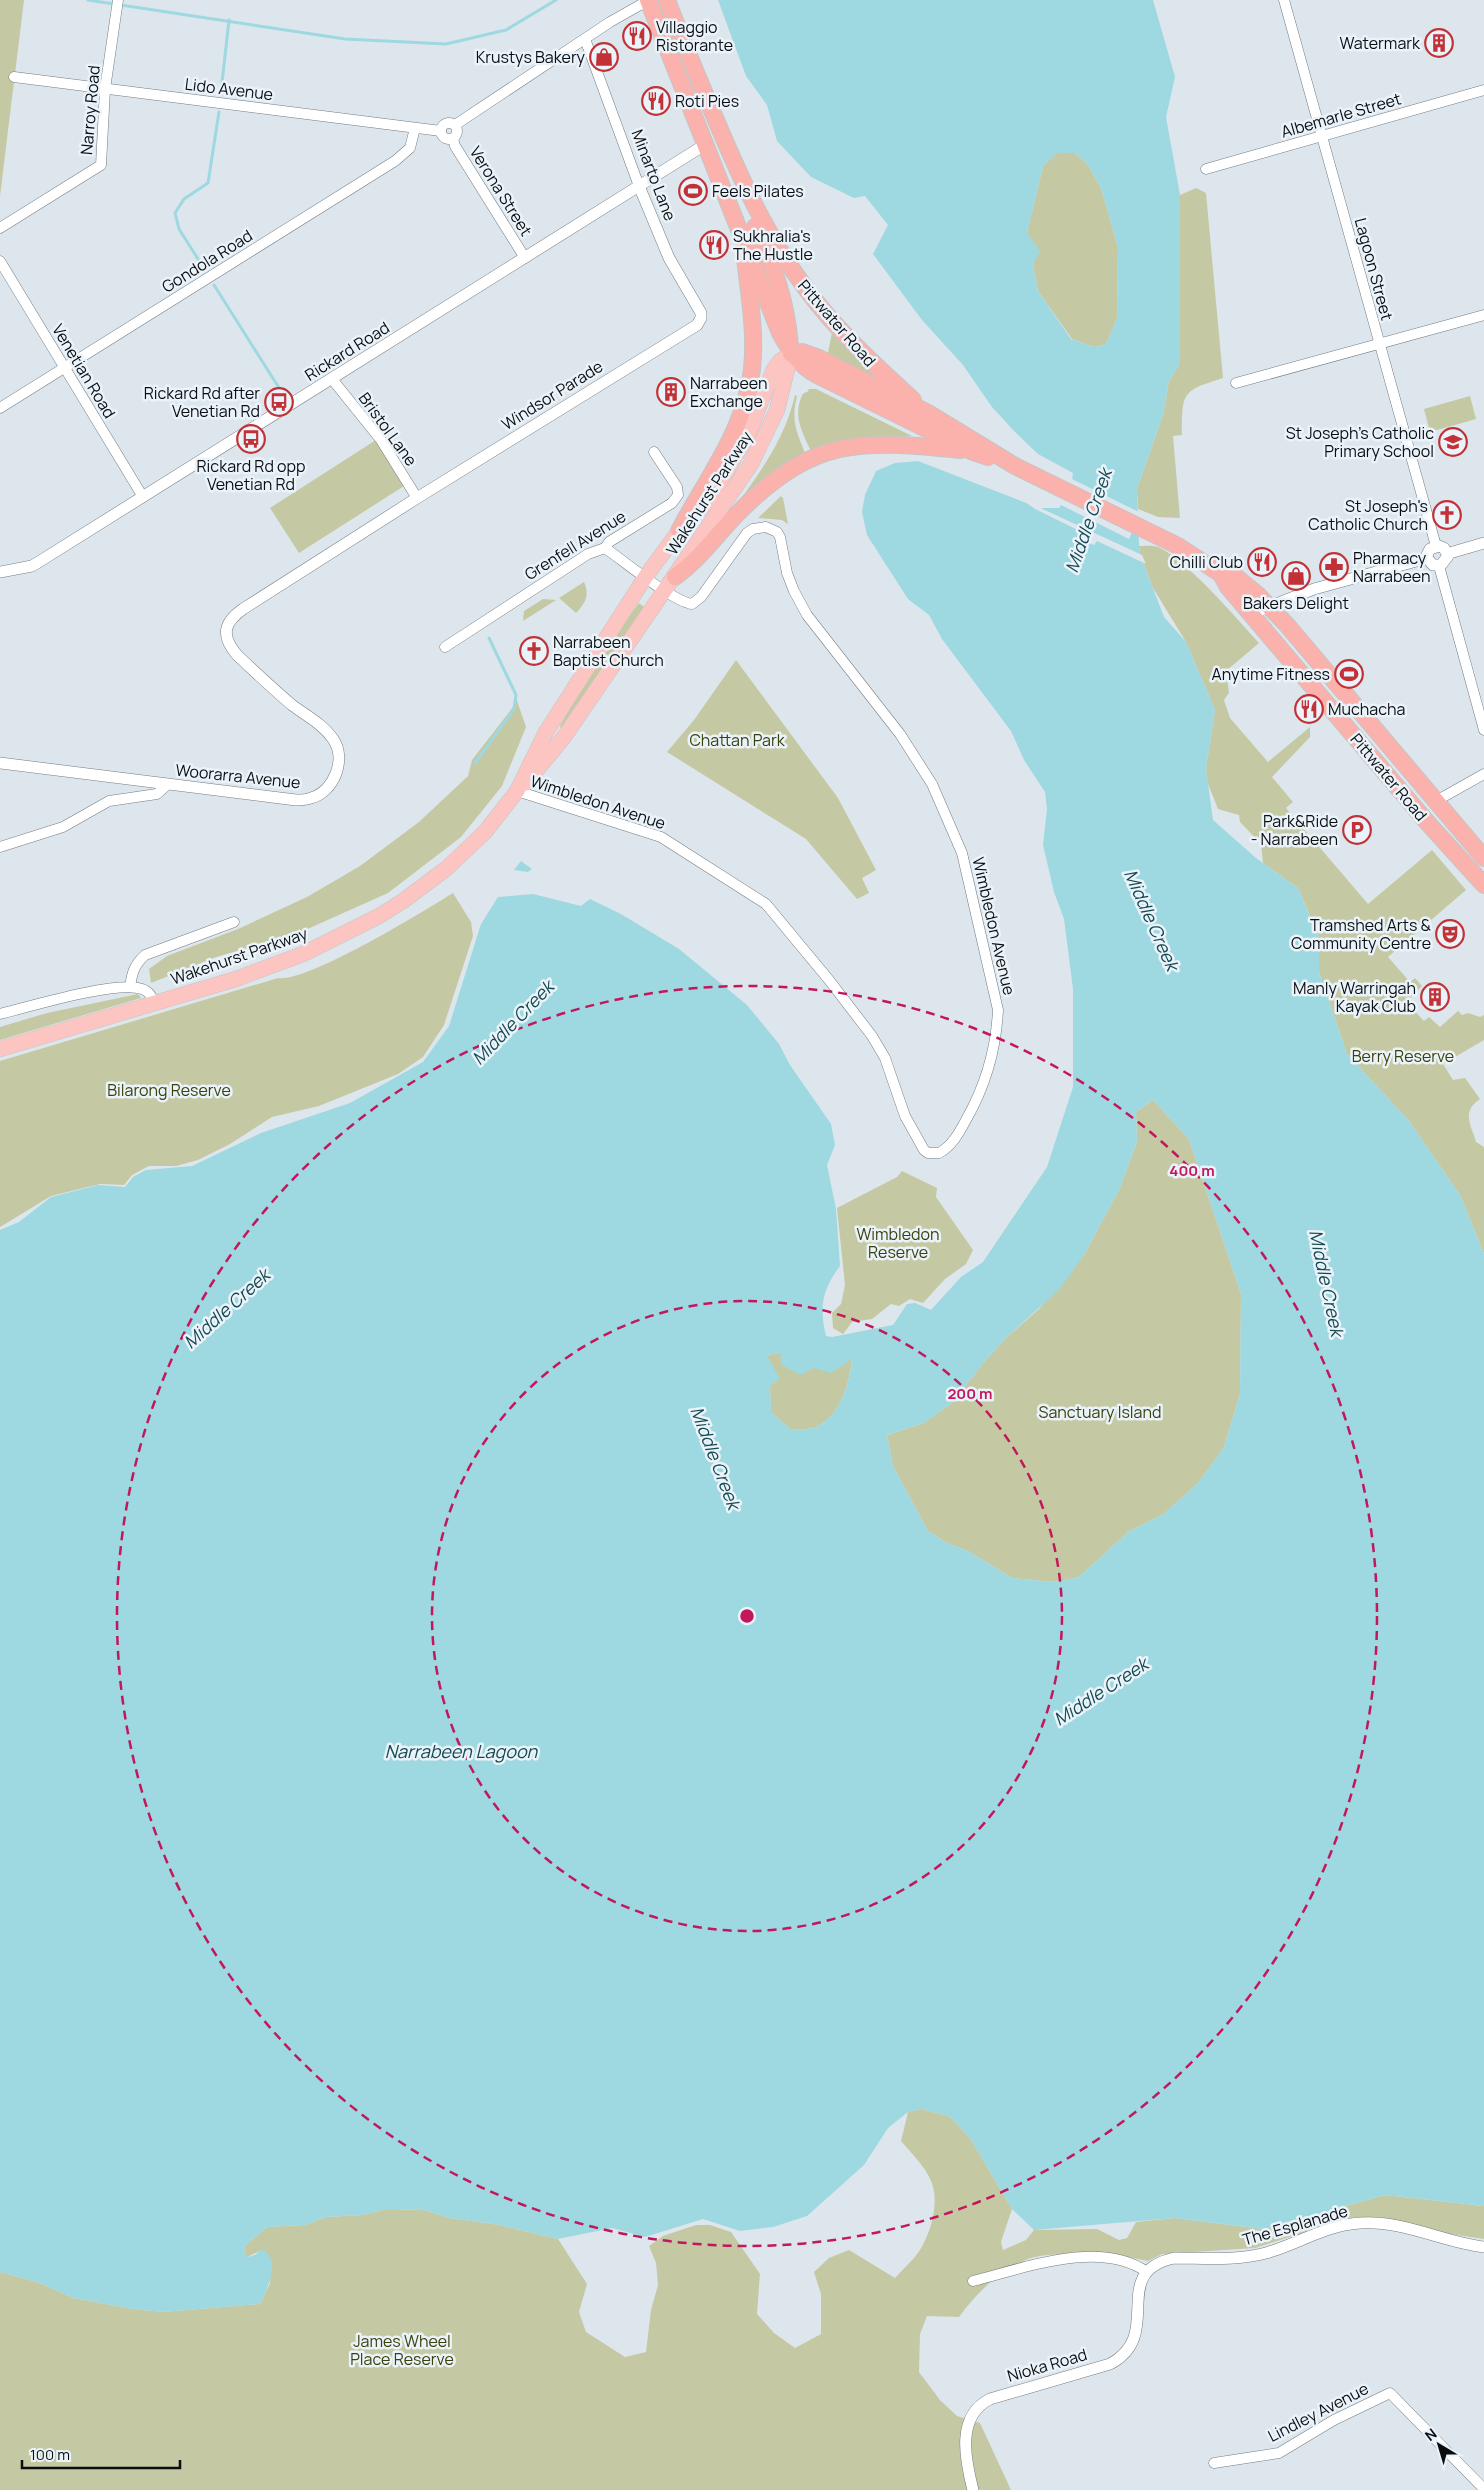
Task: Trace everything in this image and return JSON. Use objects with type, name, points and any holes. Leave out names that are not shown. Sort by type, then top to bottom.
[{"type":"highway","name":"Pittwater Road","points":[[648,0],[780,333],[791,354],[800,364],[817,375],[973,452],[1015,466]]},
{"type":"highway","name":"Pittwater Road","points":[[667,0],[745,189],[773,240],[808,291],[859,350],[928,413]]},
{"type":"highway","points":[[745,189],[751,219],[781,289],[786,310],[791,354]]},
{"type":"highway","points":[[679,531],[732,436],[748,394],[752,369],[752,329],[743,240]]},
{"type":"highway","name":"Pittwater Road","points":[[791,354],[802,352],[812,355],[928,413],[1015,466],[1178,546],[1222,574],[1236,577],[1269,606],[1484,858]]},
{"type":"highway","points":[[675,577],[693,564],[753,498],[787,472],[810,459],[843,448],[886,443],[973,452]]},
{"type":"highway","name":"Pittwater Road","points":[[1222,574],[1228,587],[1426,822],[1484,885]]},
{"type":"main road","name":"Wakehurst Parkway","points":[[517,791],[546,732],[646,576],[679,531],[710,499],[730,468],[747,437],[774,369],[780,361],[791,354]]},
{"type":"main road","name":"Wakehurst Parkway","points":[[0,1049],[276,965],[326,944],[379,916],[403,901],[447,868],[485,832],[517,791],[533,776],[564,737],[666,591],[751,464],[766,438],[777,410],[791,354]]},
{"type":"main road","points":[[546,732],[564,737]]},
{"type":"street","points":[[456,125],[634,6],[648,0]]},
{"type":"street","name":"Lagoon Street","points":[[1284,0],[1323,136],[1378,344],[1436,546]]},
{"type":"street","name":"Narroy Road","points":[[0,228],[101,165],[105,89],[118,1]]},
{"type":"street","name":"Minarto Lane","points":[[585,39],[669,258],[702,318]]},
{"type":"street","name":"Lido Avenue","points":[[14,77],[441,131]]},
{"type":"street","name":"Albemarle Street","points":[[1206,170],[1484,90]]},
{"type":"street","points":[[445,124],[456,125],[458,132],[453,139],[445,138],[441,131],[445,124]]},
{"type":"street","name":"Gondola Road","points":[[0,408],[395,161],[410,148],[415,128]]},
{"type":"street","name":"Verona Street","points":[[453,139],[455,146],[483,194],[525,258]]},
{"type":"street","name":"Rickard Road","points":[[0,572],[32,566],[706,144]]},
{"type":"street","name":"Venetian Road","points":[[0,261],[143,497]]},
{"type":"street","points":[[1236,383],[1484,315]]},
{"type":"street","name":"Windsor Parade","points":[[417,498],[692,329],[702,318]]},
{"type":"street","name":"Bristol Lane","points":[[332,379],[382,440],[417,498]]},
{"type":"street","name":"Grenfell Avenue","points":[[445,647],[588,554],[605,548],[608,542],[672,503],[678,495],[677,487],[654,452]]},
{"type":"street","name":"Woorarra Avenue","points":[[0,763],[296,800],[312,798],[324,792],[333,782],[339,756],[335,740],[237,655],[230,647],[226,636],[227,626],[232,616],[417,498]]},
{"type":"street","name":"Wimbledon Avenue","points":[[517,791],[661,837],[766,904],[824,973],[872,1036],[884,1058],[905,1116],[924,1150],[928,1153],[939,1153],[959,1134],[980,1095],[991,1064],[997,1031],[998,1010],[962,852],[932,784],[900,734],[807,615],[787,573],[780,537],[772,529],[760,527],[747,533],[697,601],[686,603],[605,548]]},
{"type":"street","points":[[1427,556],[1433,565],[1438,566],[1446,562],[1450,553],[1484,543]]},
{"type":"street","points":[[1427,556],[1430,549],[1436,546],[1444,548],[1450,553]]},
{"type":"street","points":[[1251,614],[1314,589],[1427,556]]},
{"type":"street","points":[[1438,566],[1484,730]]},
{"type":"street","points":[[1436,801],[1484,774]]},
{"type":"street","points":[[0,847],[63,827],[109,801],[157,794],[167,785]]},
{"type":"street","points":[[0,1014],[98,991],[130,987],[133,970],[137,962],[145,956],[234,922]]},
{"type":"street","name":"Wakehurst Parkway","points":[[130,987],[147,991],[155,1003]]},
{"type":"street","name":"The Esplanade","points":[[1147,2272],[1158,2264],[1174,2258],[1251,2256],[1332,2227],[1363,2223],[1385,2225],[1462,2245],[1484,2247]]},
{"type":"street","points":[[973,2281],[1057,2259],[1125,2260],[1133,2262],[1147,2272]]},
{"type":"street","name":"Nioka Road","points":[[973,2490],[969,2474],[966,2433],[969,2418],[974,2410],[990,2399],[1110,2364],[1119,2359],[1130,2347],[1138,2332],[1137,2299],[1142,2278],[1147,2272]]},
{"type":"street","name":"Lindley Avenue","points":[[1214,2463],[1279,2453],[1334,2420],[1390,2393],[1484,2490]]},
{"type":"green space","points":[[0,0],[24,0],[0,196]]},
{"type":"green space","points":[[1057,153],[1075,153],[1088,165],[1101,188],[1118,247],[1117,318],[1106,344],[1094,347],[1072,339],[1038,291],[1027,233],[1043,166]]},
{"type":"green space","points":[[1196,188],[1206,193],[1223,378],[1192,390],[1184,401],[1182,435],[1173,436],[1180,518],[1158,517],[1138,509],[1137,489],[1163,415],[1169,381],[1180,363],[1180,195]]},
{"type":"green space","points":[[832,332],[889,388],[828,353]]},
{"type":"green space","points":[[809,389],[816,389],[912,436],[872,439],[812,453],[800,426],[798,411],[803,394]]},
{"type":"green space","points":[[795,395],[797,396],[794,412],[795,425],[805,453],[735,507],[771,454],[785,426]]},
{"type":"green space","points":[[1470,396],[1476,419],[1430,432],[1424,409]]},
{"type":"green space","points":[[376,440],[404,486],[299,553],[270,508]]},
{"type":"green space","points":[[781,496],[788,524],[782,520],[758,518]]},
{"type":"green space","name":"Berry Reserve","points":[[1139,546],[1158,547],[1183,564],[1211,590],[1259,643],[1226,671],[1229,693],[1224,700],[1230,718],[1268,762],[1310,727],[1310,737],[1272,777],[1293,802],[1286,808],[1368,904],[1432,850],[1466,890],[1388,957],[1410,982],[1415,978],[1422,986],[1406,1002],[1424,1021],[1429,1017],[1440,1027],[1458,1011],[1462,1015],[1468,1013],[1480,1017],[1484,1015],[1484,1040],[1443,1064],[1453,1080],[1465,1078],[1480,1099],[1471,1109],[1469,1119],[1476,1142],[1484,1147],[1484,1254],[1460,1195],[1409,1121],[1347,1054],[1319,972],[1319,937],[1298,888],[1263,863],[1261,844],[1240,822],[1239,815],[1218,809],[1208,784],[1206,768],[1215,710],[1186,642],[1153,588],[1140,555]]},
{"type":"green space","points":[[584,582],[587,591],[586,599],[576,613],[559,598]]},
{"type":"green space","points":[[543,599],[556,600],[523,621],[524,611]]},
{"type":"green space","points":[[639,603],[647,609],[561,729],[560,726],[587,678]]},
{"type":"green space","name":"Chattan Park","points":[[736,660],[838,798],[876,870],[862,878],[869,893],[857,899],[806,839],[667,752],[694,720]]},
{"type":"green space","points":[[515,695],[526,727],[502,786],[461,837],[388,893],[294,935],[216,957],[151,983],[149,969],[167,956],[238,929],[307,897],[360,866],[419,822],[468,776],[472,760],[513,707]]},
{"type":"green space","name":"Bilarong Reserve","points":[[453,893],[471,922],[473,936],[444,1025],[423,1057],[398,1074],[319,1106],[272,1117],[230,1144],[198,1160],[176,1166],[149,1166],[132,1175],[124,1185],[100,1184],[51,1196],[0,1227],[0,1061],[278,978],[293,977],[366,944]]},
{"type":"green space","points":[[138,994],[141,998],[0,1040],[0,1027],[47,1013]]},
{"type":"green space","name":"Sanctuary Island","points":[[1153,1100],[1189,1139],[1241,1294],[1240,1394],[1224,1447],[1199,1482],[1164,1514],[1128,1532],[1079,1577],[1054,1582],[1012,1578],[968,1551],[947,1543],[928,1531],[893,1466],[887,1435],[924,1423],[953,1402],[983,1363],[1007,1337],[1039,1309],[1084,1255],[1119,1190],[1137,1142],[1136,1112]]},
{"type":"green space","name":"Wimbledon Reserve","points":[[902,1171],[937,1188],[936,1197],[973,1250],[966,1264],[945,1279],[923,1303],[910,1299],[899,1306],[891,1304],[872,1319],[852,1322],[843,1334],[833,1328],[832,1313],[841,1304],[845,1285],[837,1208],[897,1177]]},
{"type":"green space","points":[[780,1352],[814,1367],[852,1358],[849,1378],[839,1406],[833,1414],[818,1426],[808,1429],[791,1430],[771,1412],[770,1385],[779,1379],[767,1356]]},
{"type":"green space","name":"James Wheel Place Reserve","points":[[921,2109],[949,2116],[970,2138],[1012,2209],[1001,2242],[1003,2250],[1026,2240],[1034,2230],[1097,2229],[1119,2240],[1127,2238],[1136,2222],[1174,2218],[1263,2229],[1385,2195],[1484,2206],[1484,2239],[1443,2233],[1380,2217],[1353,2217],[1255,2248],[1162,2254],[1148,2261],[1108,2255],[1050,2255],[1028,2259],[1016,2264],[984,2288],[959,2317],[927,2316],[920,2334],[919,2372],[940,2400],[957,2416],[980,2423],[1011,2490],[0,2490],[0,2272],[37,2282],[74,2298],[133,2309],[163,2312],[260,2304],[270,2283],[266,2252],[262,2250],[247,2257],[244,2252],[245,2246],[267,2227],[305,2225],[326,2217],[362,2215],[387,2209],[424,2210],[450,2218],[500,2225],[558,2239],[587,2284],[579,2312],[586,2332],[625,2357],[646,2352],[651,2310],[658,2285],[656,2263],[649,2246],[663,2236],[696,2225],[710,2225],[731,2232],[760,2274],[757,2314],[774,2333],[795,2348],[821,2334],[821,2294],[814,2272],[829,2258],[849,2250],[895,2278],[914,2258],[924,2242],[929,2232],[934,2211],[934,2190],[925,2170],[901,2141],[908,2112]]},
{"type":"water","name":"Narrabeen Lagoon","points":[[718,0],[1153,0],[1175,77],[1166,117],[1180,195],[1180,363],[1169,381],[1163,415],[1137,489],[1140,555],[1164,617],[1186,642],[1215,710],[1206,768],[1213,820],[1256,858],[1298,888],[1319,938],[1319,972],[1347,1054],[1409,1121],[1460,1195],[1484,1254],[1484,2206],[1385,2195],[1263,2229],[1174,2218],[1034,2230],[1012,2209],[970,2138],[949,2116],[921,2109],[908,2112],[888,2128],[864,2165],[807,2216],[773,2227],[740,2231],[703,2219],[645,2237],[612,2228],[558,2239],[500,2225],[450,2218],[424,2210],[387,2209],[362,2215],[326,2217],[305,2225],[267,2227],[245,2246],[244,2252],[247,2257],[255,2255],[262,2249],[271,2260],[272,2267],[269,2283],[260,2304],[163,2312],[133,2309],[74,2298],[37,2282],[0,2272],[0,1230],[19,1222],[51,1197],[98,1185],[125,1187],[133,1177],[146,1170],[192,1166],[261,1133],[350,1103],[423,1062],[449,1026],[481,924],[498,897],[533,894],[581,906],[590,899],[621,914],[679,949],[747,1005],[779,1044],[790,1065],[831,1124],[835,1145],[827,1165],[836,1209],[840,1266],[829,1283],[824,1299],[823,1316],[826,1336],[832,1337],[893,1325],[907,1304],[915,1303],[931,1310],[961,1277],[983,1262],[1047,1167],[1073,1087],[1073,989],[1064,919],[1054,892],[1043,845],[1047,809],[1045,792],[1024,760],[1011,731],[942,639],[929,615],[908,599],[867,535],[862,512],[865,495],[876,471],[895,463],[918,461],[1039,508],[1059,508],[1070,492],[1073,473],[1038,454],[992,407],[963,365],[922,320],[873,254],[888,225],[865,196],[854,198],[811,177],[777,141],[767,105],[746,76]],"holes":[[[1057,153],[1075,153],[1088,165],[1101,188],[1118,247],[1117,318],[1106,344],[1094,347],[1071,339],[1038,291],[1033,265],[1040,251],[1027,233],[1043,166]],[[1153,1100],[1189,1139],[1241,1294],[1240,1394],[1224,1447],[1199,1482],[1164,1514],[1128,1532],[1079,1577],[1054,1582],[1012,1578],[968,1551],[947,1543],[928,1531],[893,1466],[887,1435],[924,1423],[953,1402],[983,1363],[1007,1337],[1060,1289],[1084,1255],[1119,1190],[1137,1142],[1136,1112]],[[780,1352],[782,1365],[800,1375],[814,1368],[831,1373],[852,1359],[843,1397],[833,1414],[818,1426],[808,1429],[791,1430],[771,1412],[770,1385],[780,1379],[767,1356]]]},
{"type":"water","points":[[521,861],[532,869],[528,872],[514,870]]},
{"type":"pier","points":[[1070,478],[1141,513],[1129,539],[1059,504],[1068,491]]},
{"type":"pier","points":[[1021,499],[1142,555],[1146,564],[1097,541],[1094,545],[1081,539],[1084,533],[1035,509]]},
{"type":"waterway","points":[[88,0],[345,39],[446,44],[506,30],[556,0]]},
{"type":"waterway","points":[[221,92],[229,20]]},
{"type":"waterway","points":[[205,270],[179,229],[175,213],[184,199],[208,183],[219,112]]},
{"type":"waterway","points":[[214,285],[281,391]]},
{"type":"waterway","points":[[475,763],[514,709],[516,695],[489,638]]},
{"type":"place","name":"Villaggio Ristorante","points":[[637,36]]},
{"type":"place","name":"Watermark","points":[[1439,43]]},
{"type":"place","name":"Krustys Bakery","points":[[604,57]]},
{"type":"place","name":"Roti Pies","points":[[656,101]]},
{"type":"place","name":"Feels Pilates","points":[[693,191]]},
{"type":"place","name":"Sukhralia's The Hustle","points":[[714,245]]},
{"type":"place","name":"Narrabeen Exchange","points":[[671,392]]},
{"type":"place","name":"Rickard Rd after Venetian Rd","points":[[279,402]]},
{"type":"place","name":"Rickard Rd opp Venetian Rd","points":[[251,439]]},
{"type":"place","name":"St Joseph's Catholic Primary School","points":[[1453,442]]},
{"type":"place","name":"St Joseph's Catholic Church","points":[[1447,515]]},
{"type":"place","name":"Chilli Club","points":[[1262,562]]},
{"type":"place","name":"Pharmacy Narrabeen","points":[[1334,567]]},
{"type":"place","name":"Bakers Delight","points":[[1296,576]]},
{"type":"place","name":"Narrabeen Baptist Church","points":[[534,651]]},
{"type":"place","name":"Anytime Fitness","points":[[1349,674]]},
{"type":"place","name":"Muchacha","points":[[1309,709]]},
{"type":"place","name":"Park&Ride - Narrabeen","points":[[1357,830]]},
{"type":"place","name":"Tramshed Arts & Community Centre","points":[[1450,934]]},
{"type":"place","name":"Manly Warringah Kayak Club","points":[[1435,997]]},
{"type":"water label","name":"Middle Creek","points":[[1089,521]]},
{"type":"water label","name":"Middle Creek","points":[[1151,920]]},
{"type":"water label","name":"Middle Creek","points":[[513,1023]]},
{"type":"water label","name":"Middle Creek","points":[[1326,1283]]},
{"type":"water label","name":"Middle Creek","points":[[227,1309]]},
{"type":"water label","name":"Middle Creek","points":[[715,1458]]},
{"type":"water label","name":"Middle Creek","points":[[1101,1692]]}]
